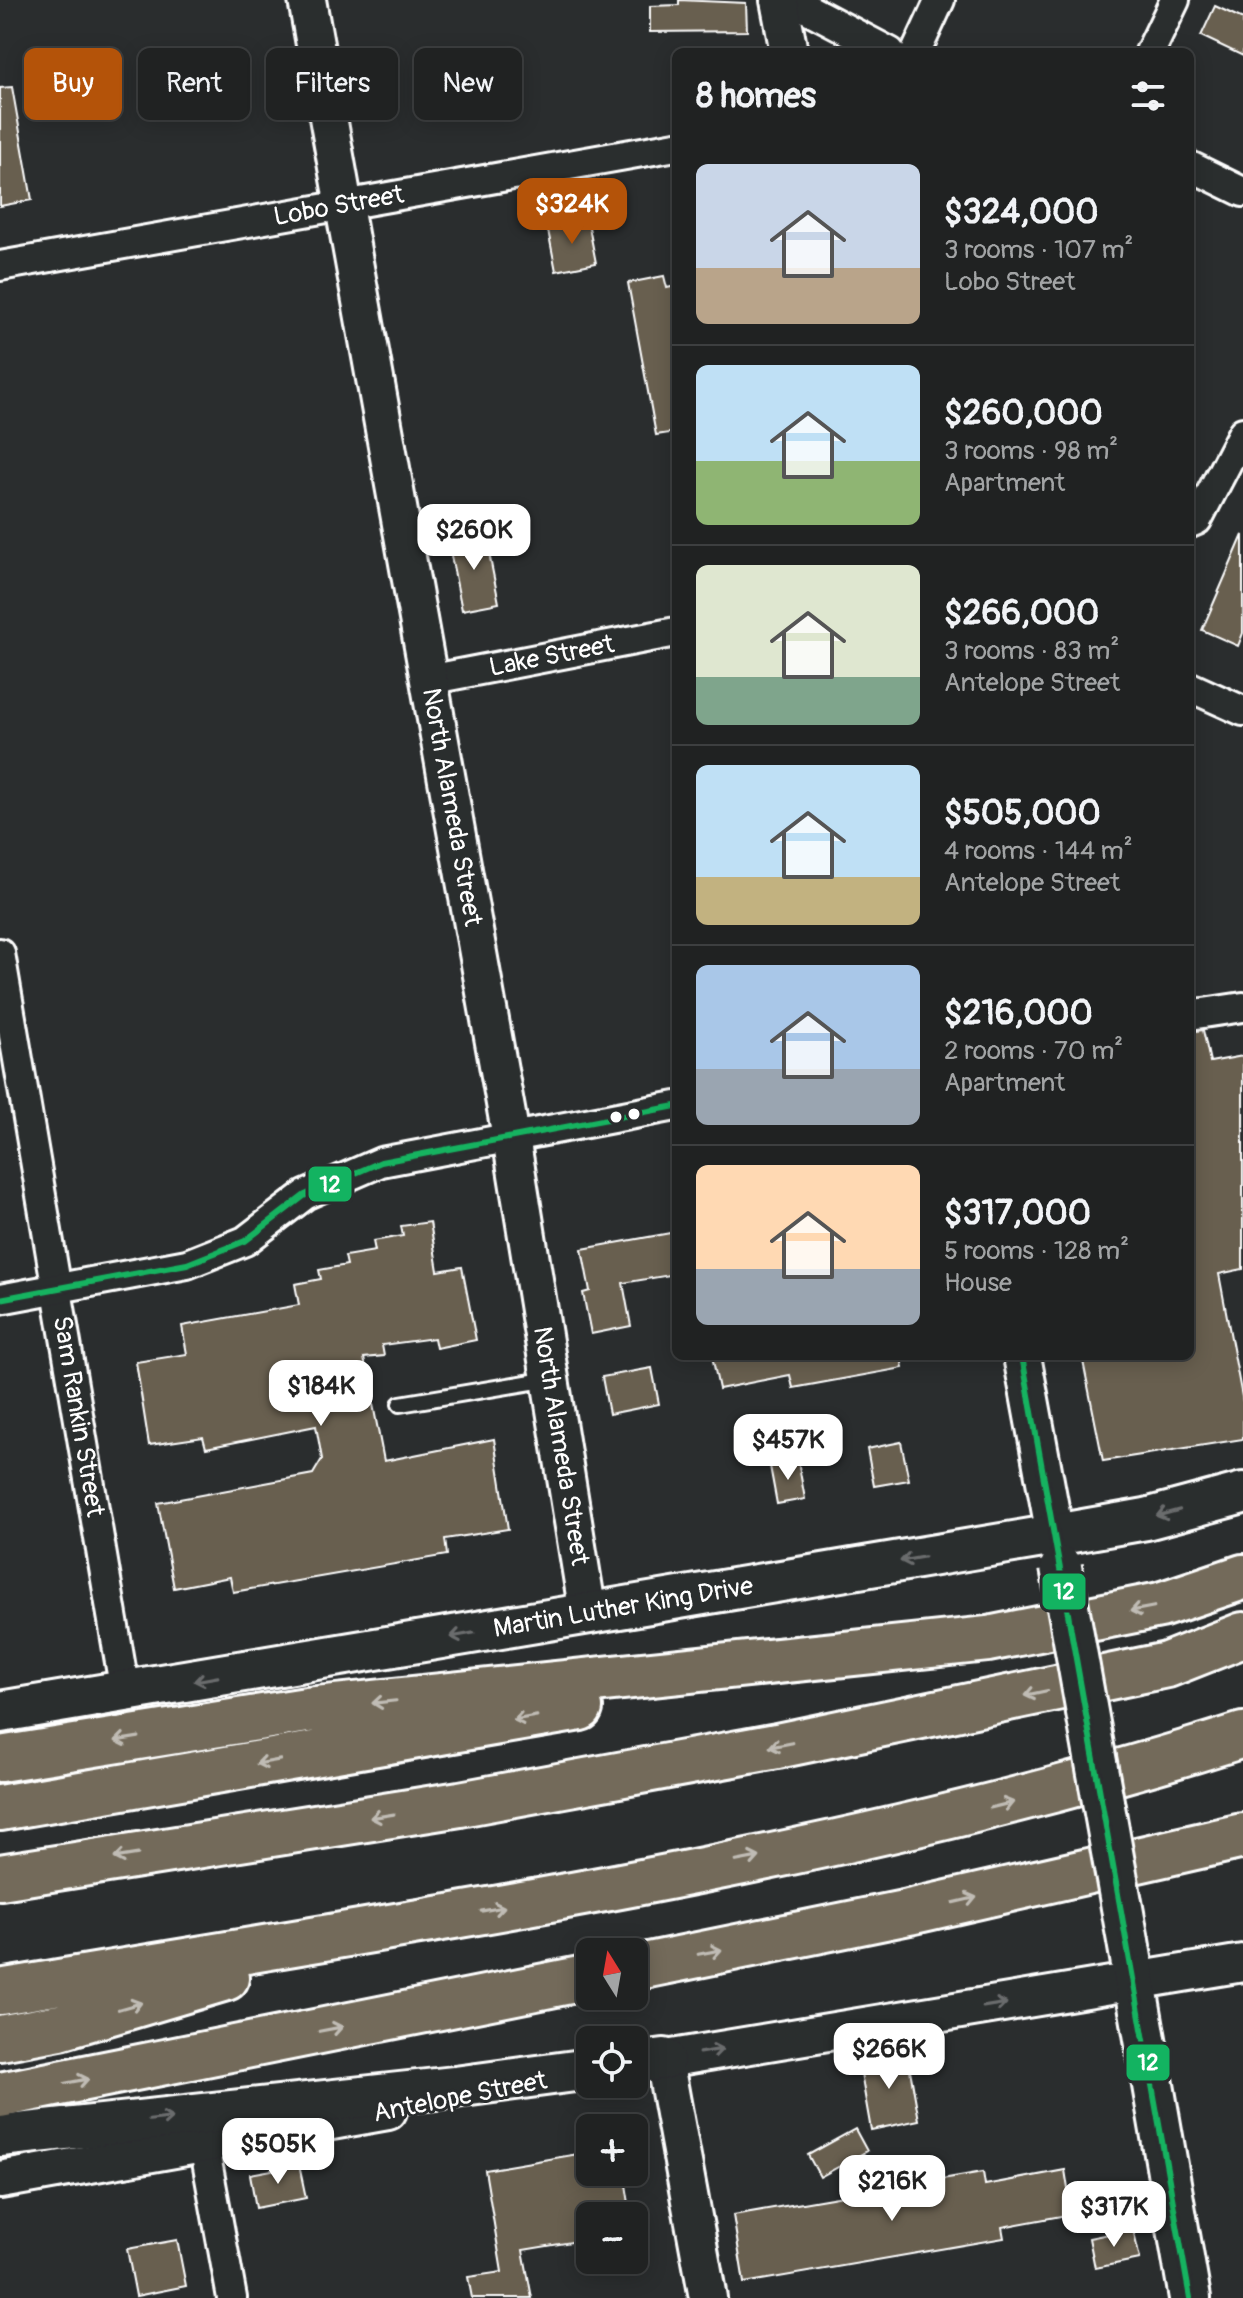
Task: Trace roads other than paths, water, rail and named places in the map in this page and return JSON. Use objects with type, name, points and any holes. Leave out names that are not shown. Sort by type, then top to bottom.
[{"type":"highway","points":[[0,1808],[988,1639],[1160,1605],[1243,1577]]},
{"type":"highway","points":[[0,1877],[460,1804],[777,1746],[1167,1665],[1243,1635]]},
{"type":"highway","points":[[0,1759],[307,1710],[988,1639]]},
{"type":"highway","points":[[0,1992],[539,1901],[1006,1805],[1243,1735]]},
{"type":"highway","points":[[648,1965],[909,1912],[1243,1836]]},
{"type":"highway","points":[[0,2038],[60,2027],[416,1922]]},
{"type":"highway","points":[[0,2095],[576,1980]]},
{"type":"main road","name":"Martin Luther King Drive","points":[[0,1712],[588,1614],[1058,1551],[1146,1519],[1243,1493]]},
{"type":"main road","points":[[1058,1551],[1190,2298]]},
{"type":"main road","points":[[0,2136],[576,2073]]},
{"type":"street","name":"North Alameda Street","points":[[307,0],[511,1137],[588,1614]]},
{"type":"street","points":[[779,0],[788,48]]},
{"type":"street","points":[[791,0],[882,48]]},
{"type":"street","points":[[918,48],[940,0]]},
{"type":"street","points":[[1152,48],[1175,0]]},
{"type":"street","name":"Lobo Street","points":[[0,266],[672,147]]},
{"type":"street","points":[[1194,168],[1243,192]]},
{"type":"street","points":[[1194,521],[1243,432]]},
{"type":"street","name":"Lake Street","points":[[428,680],[672,633]]},
{"type":"street","points":[[1194,689],[1243,711]]},
{"type":"street","name":"Sam Rankin Street","points":[[0,953],[125,1692]]},
{"type":"street","points":[[1194,1014],[1243,1007]]},
{"type":"street","points":[[0,1299],[201,1258],[245,1241],[305,1195],[381,1162],[672,1107]]},
{"type":"street","points":[[1023,1360],[1058,1551]]},
{"type":"street","points":[[648,2061],[1243,1963]]},
{"type":"street","name":"Antelope Street","points":[[0,2180],[204,2145],[576,2074]]},
{"type":"street","points":[[648,2077],[708,2298]]},
{"type":"street","points":[[204,2145],[232,2298]]},
{"type":"lane","points":[[400,1404],[551,1379]]}]
